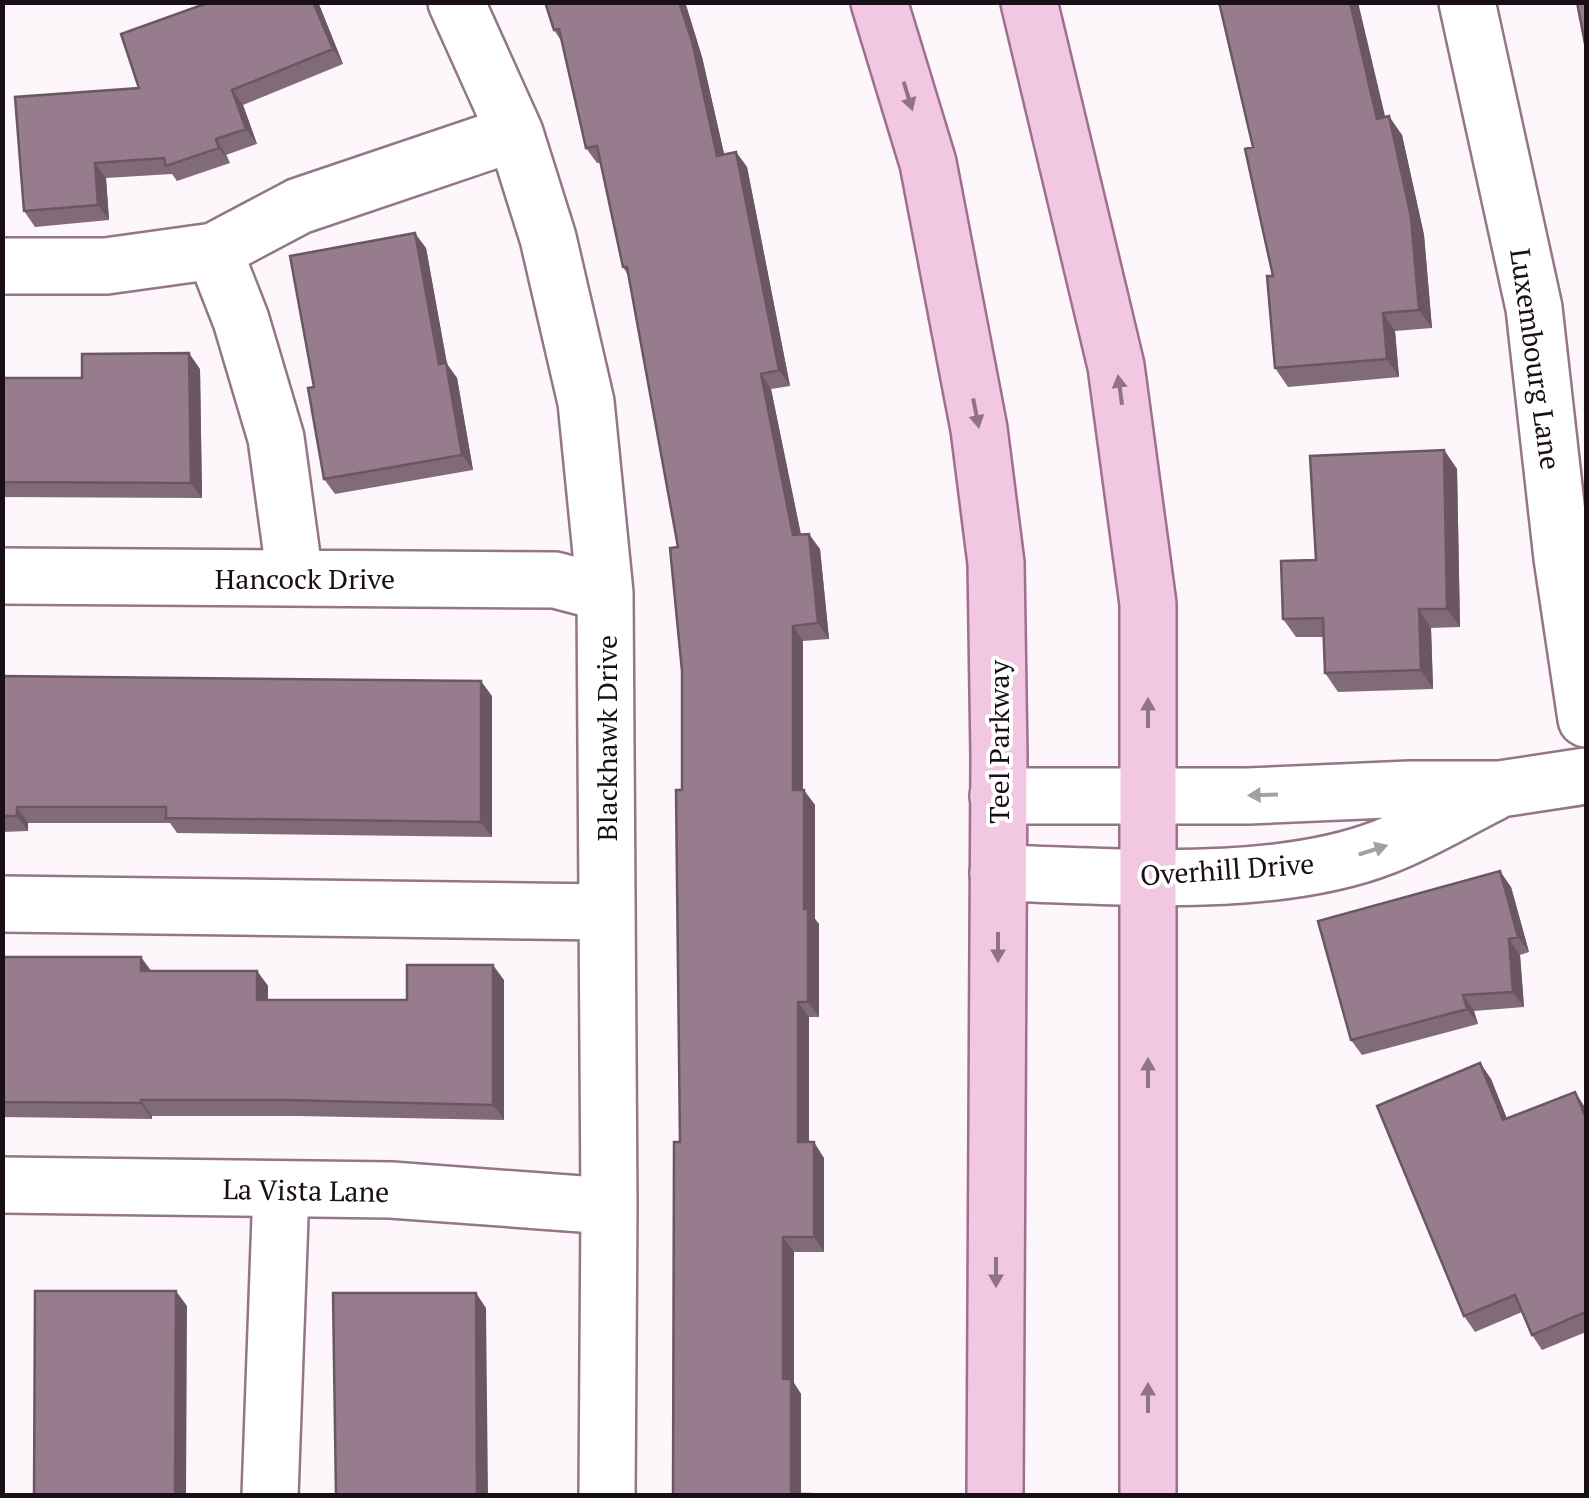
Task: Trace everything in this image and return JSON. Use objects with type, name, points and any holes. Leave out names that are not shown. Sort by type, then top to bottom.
[{"type":"main road","name":"Teel Parkway","points":[[880,2],[928,163],[978,429],[996,563],[995,1496]]},
{"type":"main road","points":[[1029,2],[1116,366],[1148,604],[1148,1496]]},
{"type":"street","name":"Blackhawk Drive","points":[[456,2],[514,133],[548,238],[586,402],[605,594],[609,1206],[606,1496]]},
{"type":"street","name":"Luxembourg Lane","points":[[1467,2],[1534,308],[1562,558],[1586,719]]},
{"type":"street","points":[[2,266],[106,266],[214,251],[299,206],[514,133]]},
{"type":"street","points":[[214,251],[241,320],[276,438],[295,578]]},
{"type":"street","name":"Hancock Drive","points":[[2,576],[555,580],[605,594]]},
{"type":"street","name":"Overhill Drive","points":[[998,796],[1500,789],[1586,776]]},
{"type":"street","name":"Overhill Drive","points":[[998,873],[1148,877],[1288,871],[1385,847],[1500,789]]},
{"type":"street","points":[[2,904],[607,912]]},
{"type":"street","name":"La Vista Lane","points":[[2,1185],[390,1190],[609,1206]]},
{"type":"street","points":[[270,1496],[281,1189]]},
{"type":"building","points":[[210,2],[313,2],[333,49],[232,90],[246,129],[216,139],[219,148],[166,166],[164,158],[95,163],[98,205],[24,211],[15,97],[139,88],[121,34]]},
{"type":"building","points":[[545,2],[679,2],[692,41],[717,156],[736,152],[779,370],[761,374],[793,535],[809,534],[818,623],[793,626],[793,790],[804,790],[804,909],[808,909],[808,1002],[798,1002],[798,1142],[814,1142],[814,1237],[783,1237],[783,1379],[791,1379],[791,1494],[810,1496],[673,1496],[674,1142],[680,1142],[676,790],[682,790],[682,671],[670,548],[678,547],[627,267],[623,267],[597,146],[586,148],[559,29],[554,30]]},
{"type":"building","points":[[1219,2],[1350,2],[1377,119],[1389,116],[1411,217],[1419,310],[1383,313],[1387,359],[1275,368],[1267,276],[1273,276],[1245,149],[1253,147]]},
{"type":"building","points":[[1577,2],[1586,2],[1586,49]]},
{"type":"building","points":[[415,233],[439,364],[446,363],[462,455],[324,479],[308,388],[314,387],[290,256]]},
{"type":"building","points":[[189,353],[191,483],[2,482],[2,378],[82,378],[82,354]]},
{"type":"building","points":[[1444,450],[1447,609],[1419,609],[1421,670],[1325,673],[1323,618],[1283,619],[1281,561],[1316,560],[1310,456]]},
{"type":"building","points":[[2,676],[481,681],[481,822],[166,818],[166,807],[17,807],[17,816],[2,816]]},
{"type":"building","points":[[1500,871],[1518,937],[1509,939],[1513,992],[1463,995],[1467,1009],[1351,1040],[1318,921]]},
{"type":"building","points":[[2,957],[141,957],[141,971],[257,971],[257,1000],[407,1000],[407,965],[493,965],[493,1105],[287,1100],[2,1102]]},
{"type":"building","points":[[1480,1063],[1503,1120],[1575,1092],[1586,1118],[1586,1312],[1532,1335],[1515,1295],[1464,1316],[1377,1106]]},
{"type":"building","points":[[35,1291],[176,1291],[175,1496],[34,1496]]},
{"type":"building","points":[[333,1293],[476,1293],[477,1496],[336,1496]]}]
